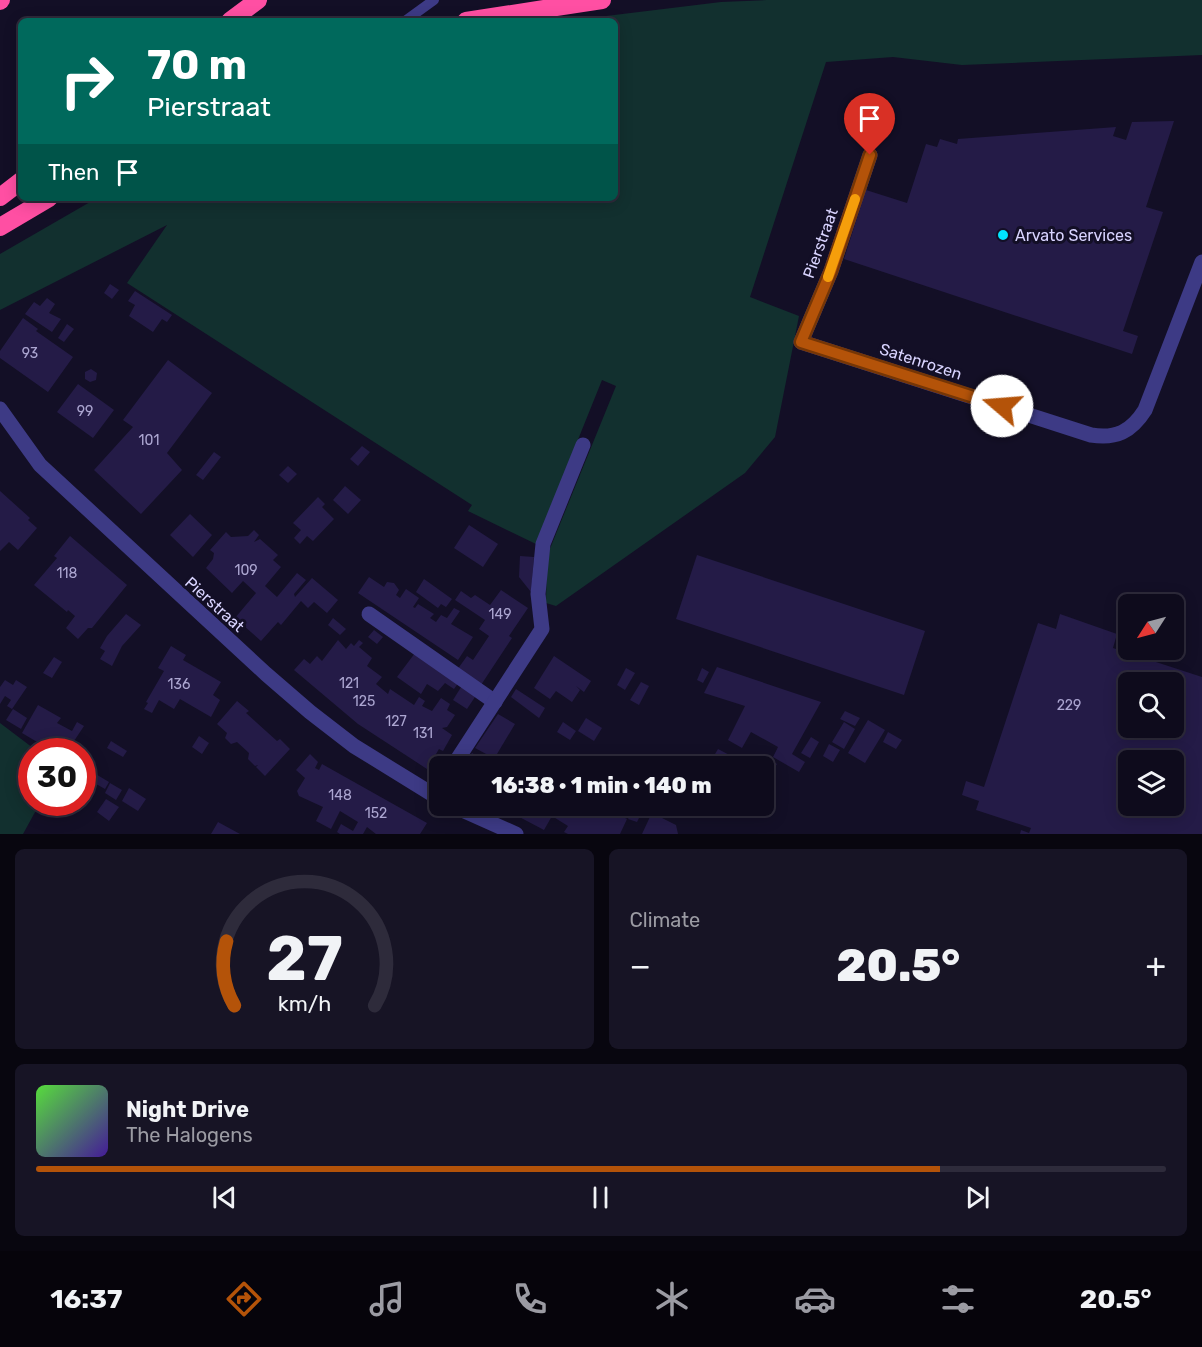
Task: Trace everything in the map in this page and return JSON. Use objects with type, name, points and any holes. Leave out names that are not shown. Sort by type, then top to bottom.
[{"type":"highway","points":[[234,18],[258,0]]},
{"type":"highway","points":[[485,18],[602,0]]},
{"type":"highway","points":[[0,197],[18,183]]},
{"type":"highway","points":[[0,227],[45,201]]},
{"type":"street","name":"Pierstraat","points":[[801,342],[831,271],[870,155]]},
{"type":"street","name":"Satenrozen","points":[[801,342],[1091,435],[1115,436],[1131,428],[1145,410],[1202,262]]},
{"type":"street","name":"Pierstraat","points":[[0,409],[40,465],[275,682],[354,746],[429,789]]},
{"type":"street","points":[[460,756],[542,630],[538,594],[543,544],[583,445]]},
{"type":"street","points":[[369,614],[495,702]]},
{"type":"street","points":[[476,816],[516,834]]},
{"type":"lane","points":[[409,18],[434,0]]},
{"type":"green space","points":[[767,0],[1202,0],[1202,55],[962,65],[893,57],[826,62],[750,297],[799,316],[775,437],[745,473],[556,606],[546,603],[547,556],[616,386],[602,380],[536,544],[468,511],[472,505],[127,283],[167,225],[0,310],[0,254],[92,201],[618,201],[618,18],[590,18],[721,2]]},
{"type":"green space","points":[[0,723],[20,738],[18,738],[18,816],[33,816],[23,834],[0,834]]},
{"type":"building","name":"Arvato Services","points":[[1174,121],[1146,207],[1163,212],[1123,331],[1138,336],[1132,354],[844,259],[866,190],[907,203],[926,144],[937,147],[940,139],[957,144],[958,139],[1116,127],[1113,136],[1126,140],[1132,122]]},
{"type":"building","points":[[110,284],[119,290],[112,299],[104,293]]},
{"type":"building","points":[[135,291],[172,315],[167,322],[162,319],[153,332],[129,316],[135,305],[128,301]]},
{"type":"building","points":[[47,298],[55,304],[49,313],[61,319],[52,332],[25,314],[34,302],[40,306]]},
{"type":"building","points":[[23,318],[38,329],[36,331],[73,357],[48,392],[0,358],[0,351]]},
{"type":"building","points":[[67,324],[74,329],[64,342],[58,338]]},
{"type":"building","points":[[168,360],[212,393],[167,453],[182,470],[141,514],[94,470],[133,427],[123,420]]},
{"type":"building","points":[[91,369],[97,373],[96,380],[90,382],[85,379],[85,372]]},
{"type":"building","points":[[78,384],[114,410],[93,438],[57,412]]},
{"type":"building","points":[[362,446],[370,452],[358,466],[350,459]]},
{"type":"building","points":[[214,452],[221,457],[203,480],[196,475]]},
{"type":"building","points":[[288,466],[297,474],[288,483],[279,475]]},
{"type":"building","points":[[345,486],[361,500],[348,514],[333,500]]},
{"type":"building","points":[[0,491],[30,518],[28,520],[37,528],[18,550],[9,542],[0,551]]},
{"type":"building","points":[[318,497],[325,504],[322,507],[334,519],[313,541],[307,536],[300,544],[294,538],[301,530],[293,523]]},
{"type":"building","points":[[190,514],[212,535],[193,557],[170,535]]},
{"type":"building","points":[[469,525],[498,544],[483,567],[454,548]]},
{"type":"building","points":[[254,530],[259,535],[254,542],[260,539],[278,555],[273,560],[281,567],[265,586],[277,597],[297,573],[306,580],[294,594],[295,597],[312,578],[338,600],[327,613],[314,602],[308,608],[301,601],[281,625],[278,622],[261,641],[235,618],[256,593],[243,581],[232,593],[206,568],[213,559],[214,553],[210,550],[226,532],[231,537],[248,536]]},
{"type":"building","points":[[70,536],[127,585],[92,628],[88,628],[78,639],[66,628],[75,616],[34,585],[57,558],[54,556]]},
{"type":"building","points":[[697,555],[925,631],[904,695],[676,619]]},
{"type":"building","points":[[520,556],[534,557],[531,592],[519,577]]},
{"type":"building","points":[[369,577],[384,587],[387,582],[394,583],[399,590],[396,595],[400,598],[406,589],[419,598],[413,607],[415,608],[418,604],[434,614],[430,618],[436,622],[441,615],[447,618],[454,608],[460,611],[451,624],[473,637],[458,660],[358,593]]},
{"type":"building","points":[[424,579],[452,599],[446,607],[441,604],[438,608],[416,592]]},
{"type":"building","points":[[501,590],[528,608],[509,636],[512,638],[481,685],[457,670],[467,656],[473,660],[489,636],[479,629],[485,620],[455,600],[461,591],[471,598],[475,595],[490,605]]},
{"type":"building","points":[[126,614],[141,625],[122,646],[112,666],[100,659],[105,651],[100,648]]},
{"type":"building","points":[[1060,614],[1117,634],[1113,648],[1118,650],[1118,660],[1150,660],[1202,677],[1202,834],[1020,834],[1021,830],[1029,833],[1031,828],[976,810],[979,801],[962,795],[966,781],[984,787],[1038,623],[1056,629]]},
{"type":"building","points":[[333,618],[346,629],[340,635],[328,625]]},
{"type":"building","points":[[374,630],[383,637],[377,644],[368,637]]},
{"type":"building","points":[[338,640],[346,649],[351,643],[354,646],[359,640],[363,643],[359,647],[372,658],[367,666],[382,677],[376,684],[388,694],[390,689],[414,705],[419,697],[425,701],[422,706],[432,711],[441,698],[450,704],[447,710],[455,715],[447,727],[442,728],[452,735],[443,751],[439,749],[435,756],[429,756],[427,769],[358,724],[294,670],[304,659],[310,664],[317,656],[322,661]]},
{"type":"building","points":[[171,646],[186,655],[183,660],[221,682],[213,695],[220,700],[211,717],[180,699],[174,709],[159,700],[152,713],[144,709],[164,671],[158,668]]},
{"type":"building","points":[[415,653],[459,682],[454,689],[445,683],[438,691],[427,684],[421,694],[397,677]]},
{"type":"building","points":[[554,656],[591,681],[584,692],[576,686],[580,690],[572,702],[556,691],[550,699],[534,688]]},
{"type":"building","points":[[54,657],[62,662],[52,678],[43,673]]},
{"type":"building","points":[[717,667],[821,702],[792,754],[805,762],[799,772],[774,758],[778,747],[751,732],[742,748],[728,740],[745,706],[704,693]]},
{"type":"building","points":[[626,668],[635,673],[625,690],[617,685]]},
{"type":"building","points":[[702,668],[709,672],[703,683],[697,680]]},
{"type":"building","points":[[5,680],[13,685],[16,680],[27,687],[12,709],[7,706],[11,700],[5,696],[0,704],[0,687]]},
{"type":"building","points":[[641,682],[649,686],[639,705],[630,700]]},
{"type":"building","points":[[463,684],[477,694],[467,709],[453,700]]},
{"type":"building","points":[[516,689],[545,708],[539,718],[511,697]]},
{"type":"building","points":[[237,701],[249,711],[246,713],[277,741],[280,739],[290,749],[265,776],[256,767],[258,765],[255,766],[248,759],[249,753],[237,742],[231,744],[225,738],[227,733],[217,724]]},
{"type":"building","points":[[38,705],[61,718],[57,723],[72,731],[77,722],[84,726],[76,738],[30,738],[22,733]]},
{"type":"building","points":[[13,709],[27,718],[21,729],[6,720]]},
{"type":"building","points":[[845,711],[860,718],[855,726],[840,719]]},
{"type":"building","points":[[498,714],[515,724],[496,756],[488,756],[475,748]]},
{"type":"building","points":[[586,718],[602,728],[594,741],[578,731]]},
{"type":"building","points":[[868,720],[885,730],[865,763],[848,753]]},
{"type":"building","points":[[563,722],[576,731],[570,740],[557,732]]},
{"type":"building","points":[[844,722],[855,729],[844,749],[832,742]]},
{"type":"building","points":[[888,732],[902,740],[896,749],[883,742]]},
{"type":"building","points":[[199,736],[209,743],[202,754],[192,747]]},
{"type":"building","points":[[811,737],[819,742],[810,758],[801,753]]},
{"type":"building","points":[[111,741],[127,751],[123,757],[107,748]]},
{"type":"building","points":[[829,744],[840,750],[833,762],[823,756]]},
{"type":"building","points":[[718,749],[731,756],[714,756]]},
{"type":"building","points":[[310,754],[318,762],[315,768],[319,770],[322,764],[427,823],[420,834],[376,834],[367,827],[363,834],[340,834],[337,832],[341,824],[353,831],[358,822],[340,811],[331,829],[316,821],[323,807],[299,796],[297,791],[305,778],[296,770]]},
{"type":"building","points":[[96,774],[109,782],[105,789],[96,784]]},
{"type":"building","points":[[110,783],[122,790],[116,800],[105,793]]},
{"type":"building","points":[[129,788],[146,799],[138,811],[122,801]]},
{"type":"building","points":[[106,799],[119,807],[109,821],[97,812]]},
{"type":"building","points":[[517,816],[552,816],[544,830]]},
{"type":"building","points":[[552,816],[621,816],[627,819],[620,834],[568,834],[564,832],[568,826]]},
{"type":"building","points":[[630,816],[640,816],[637,822],[628,819]]},
{"type":"building","points":[[650,816],[663,816],[662,818],[676,825],[678,834],[642,834]]},
{"type":"building","points":[[218,822],[240,834],[211,834]]},
{"type":"slow traffic","points":[[828,277],[855,199]]},
{"type":"place","name":"Arvato Services","points":[[1003,235]]},
{"type":"route","points":[[870,155],[831,271],[801,342],[1002,406]]}]
